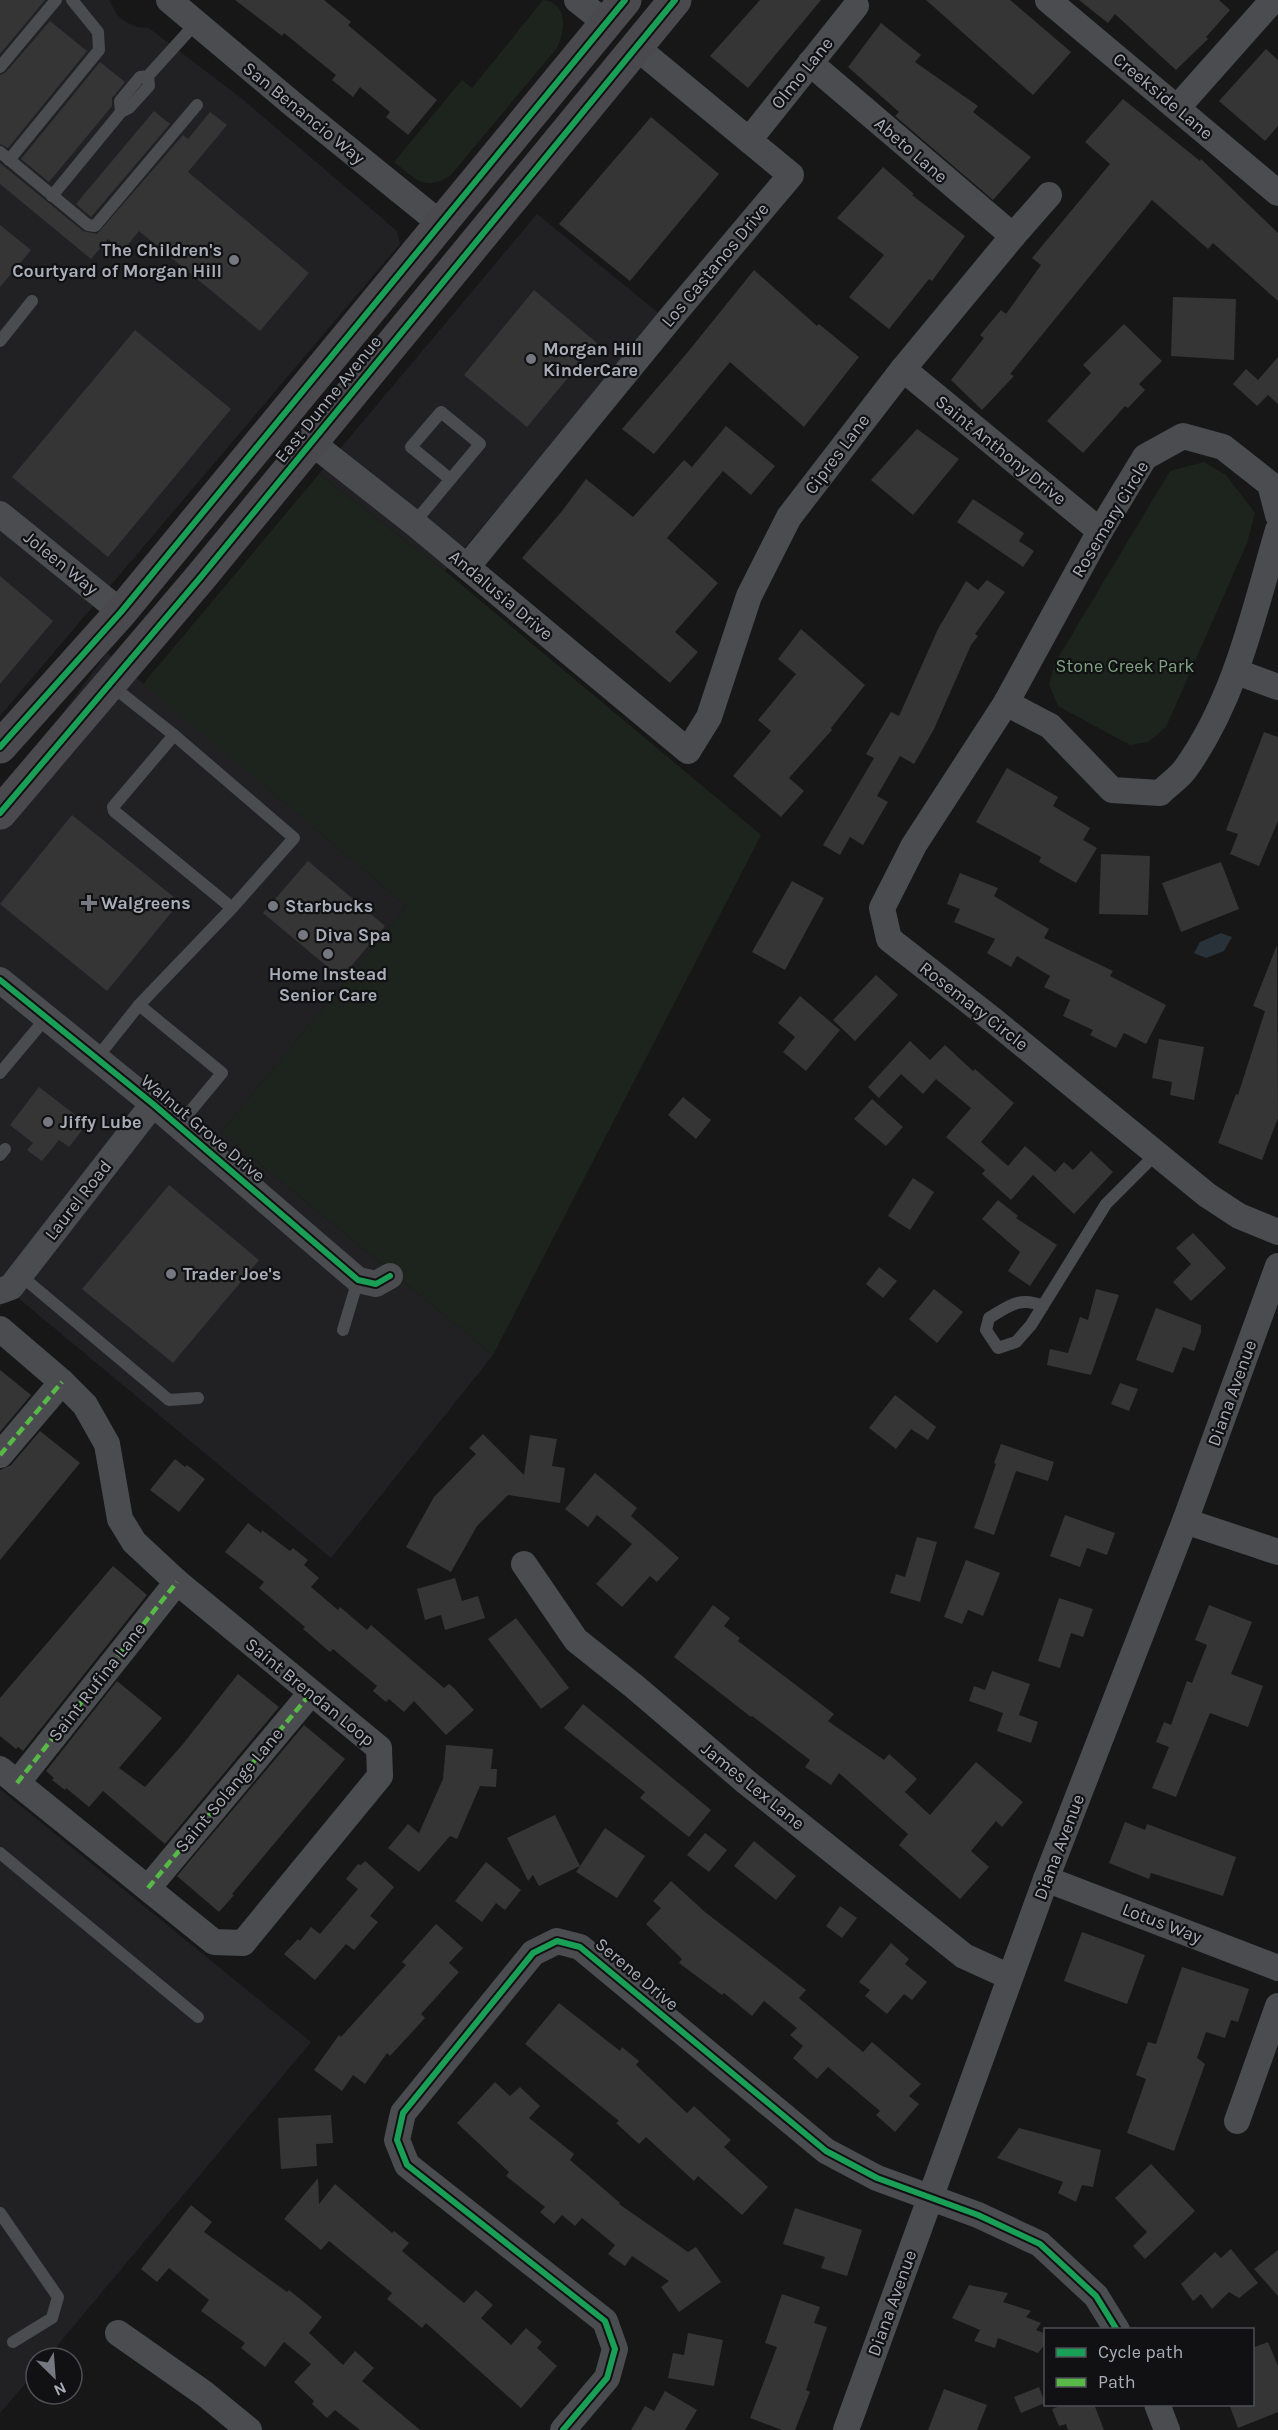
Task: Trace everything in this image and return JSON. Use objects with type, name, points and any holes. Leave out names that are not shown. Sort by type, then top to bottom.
[{"type":"main road","name":"East Dunne Avenue","points":[[0,813],[111,685],[675,0]]},
{"type":"main road","points":[[523,183],[530,143],[613,42],[616,11]]},
{"type":"main road","name":"East Dunne Avenue","points":[[0,747],[121,612],[616,11]]},
{"type":"main road","points":[[311,442],[309,429],[312,416],[344,369],[348,355],[344,342]]},
{"type":"main road","points":[[61,742],[60,723],[65,712],[119,646],[122,632],[121,612],[144,612],[166,593],[191,588]]},
{"type":"street","name":"San Benancio Way","points":[[169,0],[441,224]]},
{"type":"street","points":[[577,0],[616,11]]},
{"type":"street","name":"Creekside Lane","points":[[1048,0],[1278,193]]},
{"type":"street","points":[[1177,108],[1273,0]]},
{"type":"street","name":"Olmo Lane","points":[[749,140],[856,6]]},
{"type":"street","name":"Los Castanos Drive","points":[[467,567],[791,175],[636,47]]},
{"type":"street","name":"Abeto Lane","points":[[810,63],[1012,236]]},
{"type":"street","name":"Cipres Lane","points":[[688,750],[709,717],[749,596],[789,517],[903,369],[1012,236],[1049,195]]},
{"type":"street","name":"Saint Anthony Drive","points":[[903,369],[1100,531]]},
{"type":"street","name":"Rosemary Circle","points":[[1278,515],[1270,484],[1223,447],[1183,436],[1145,457],[1100,531],[1006,703],[914,845],[882,908],[889,939],[993,1020],[1155,1155],[1207,1195],[1239,1216],[1278,1232]]},
{"type":"street","name":"Andalusia Drive","points":[[311,442],[414,523],[688,750]]},
{"type":"street","name":"Joleen Way","points":[[0,514],[121,612]]},
{"type":"street","points":[[1006,703],[1050,726],[1112,790],[1160,793],[1185,770],[1209,729],[1237,672],[1278,530]]},
{"type":"street","points":[[1237,672],[1278,687]]},
{"type":"street","name":"Walnut Grove Drive","points":[[0,980],[153,1104],[358,1280]]},
{"type":"street","name":"Laurel Road","points":[[0,1291],[11,1287],[153,1104]]},
{"type":"street","name":"Diana Avenue","points":[[846,2430],[1046,1879],[1185,1521],[1278,1266]]},
{"type":"street","points":[[358,1280],[376,1284],[390,1276]]},
{"type":"street","name":"Saint Brendan Loop","points":[[0,1329],[62,1382],[85,1405],[107,1444],[120,1519],[134,1542],[177,1582],[379,1748],[380,1776],[243,1943],[214,1942],[8,1776]]},
{"type":"street","points":[[0,1455],[62,1382]]},
{"type":"street","points":[[1185,1521],[1278,1552]]},
{"type":"street","name":"James Lex Lane","points":[[524,1564],[576,1640],[745,1781],[964,1956],[1010,1977]]},
{"type":"street","name":"Saint Rufina Lane","points":[[8,1776],[177,1582]]},
{"type":"street","name":"Saint Solange Lane","points":[[148,1888],[311,1693]]},
{"type":"street","name":"Lotus Way","points":[[1046,1879],[1278,1968]]},
{"type":"street","name":"Serene Drive","points":[[563,2430],[607,2378],[615,2349],[605,2321],[407,2165],[397,2140],[403,2113],[533,1953],[557,1941],[580,1947],[826,2151],[877,2178],[978,2215],[1040,2244],[1096,2296],[1116,2328]]},
{"type":"street","points":[[1237,2121],[1278,2006]]},
{"type":"street","points":[[118,2333],[205,2394],[249,2430]]},
{"type":"street","points":[[1158,2406],[1167,2430]]},
{"type":"lane","points":[[0,67],[56,0]]},
{"type":"lane","points":[[72,0],[98,32],[99,50],[4,156],[88,225],[95,226],[197,105]]},
{"type":"lane","points":[[52,195],[121,112],[120,101],[141,77],[148,76],[196,23]]},
{"type":"lane","points":[[0,340],[32,301]]},
{"type":"lane","points":[[414,523],[480,444],[441,412],[411,447],[450,479]]},
{"type":"lane","points":[[96,1059],[139,1005],[232,908],[294,838],[174,735],[111,685]]},
{"type":"lane","points":[[174,735],[113,807],[114,811],[232,908]]},
{"type":"lane","points":[[139,1005],[222,1073],[178,1125]]},
{"type":"lane","points":[[0,1073],[46,1018]]},
{"type":"lane","points":[[1043,1306],[1030,1300],[1013,1304],[989,1318],[986,1330],[998,1348],[1016,1342],[1043,1306],[1106,1204],[1155,1155]]},
{"type":"lane","points":[[20,1275],[169,1400],[198,1398]]},
{"type":"lane","points":[[343,1330],[358,1280]]},
{"type":"lane","points":[[0,1853],[198,2017]]},
{"type":"lane","points":[[0,2213],[58,2297],[52,2318],[13,2342]]},
{"type":"shaded area","points":[[0,0],[109,0],[117,15],[126,22],[137,27],[149,28],[241,98],[397,231],[400,244],[0,716]]},
{"type":"shaded area","points":[[537,214],[661,315],[445,571],[319,474]]},
{"type":"shaded area","points":[[107,653],[407,906],[221,1132],[493,1355],[331,1558],[12,1293],[0,1307],[0,798]]},
{"type":"shaded area","points":[[1221,933],[1232,937],[1224,951],[1206,958],[1194,953],[1200,942]]},
{"type":"shaded area","points":[[0,1789],[311,2042],[57,2346],[24,2346],[24,2385],[0,2413]]},
{"type":"green space","points":[[543,0],[551,2],[561,12],[563,26],[557,48],[450,176],[441,181],[426,183],[414,178],[394,162],[462,80],[472,88]]},
{"type":"green space","name":"Stone Creek Park","points":[[1204,462],[1226,475],[1255,513],[1247,543],[1166,727],[1148,742],[1130,745],[1058,706],[1049,684],[1055,663],[1170,471]]},
{"type":"green space","points":[[319,474],[445,571],[761,835],[493,1355],[221,1132],[407,906],[143,684]]},
{"type":"building","points":[[0,0],[45,0],[0,54]]},
{"type":"building","points":[[235,0],[324,0],[351,22],[348,25],[437,100],[408,135],[386,117],[390,112],[360,87],[353,97],[332,80],[336,75],[284,33],[282,36]]},
{"type":"building","points":[[760,0],[821,0],[748,88],[710,56]]},
{"type":"building","points":[[926,0],[1010,0],[1071,52],[1033,95]]},
{"type":"building","points":[[1079,0],[1219,0],[1230,10],[1206,37],[1208,39],[1176,70],[1115,14],[1108,23]]},
{"type":"building","points":[[50,21],[87,51],[8,148],[0,144],[0,75],[6,72]]},
{"type":"building","points":[[881,23],[921,55],[915,62],[978,106],[973,112],[1031,157],[993,200],[895,116],[899,112],[848,67]]},
{"type":"building","points":[[1266,49],[1278,60],[1278,126],[1265,141],[1219,101]]},
{"type":"building","points":[[100,62],[125,82],[112,98],[112,106],[49,182],[21,159]]},
{"type":"building","points":[[1123,99],[1200,161],[1201,159],[1278,233],[1278,301],[1213,243],[1208,249],[1152,200],[1010,374],[1014,376],[982,410],[951,380],[984,338],[980,335],[1001,310],[1006,314],[1041,265],[1032,258],[1110,164],[1085,142]]},
{"type":"building","points":[[154,111],[170,124],[91,217],[76,204]]},
{"type":"building","points":[[210,112],[227,125],[188,172],[309,273],[260,331],[139,231],[123,251],[108,239],[91,259],[0,184],[0,163],[83,231],[97,234],[183,135],[188,139]]},
{"type":"building","points":[[651,117],[719,174],[630,281],[559,224]]},
{"type":"building","points":[[883,167],[914,194],[912,195],[965,236],[932,281],[929,279],[889,329],[849,297],[884,255],[837,218]]},
{"type":"building","points":[[0,225],[31,250],[0,287]]},
{"type":"building","points":[[754,270],[817,326],[819,324],[859,357],[804,427],[730,362],[654,454],[622,429]]},
{"type":"building","name":"Morgan Hill KinderCare","points":[[534,290],[597,343],[527,427],[464,375]]},
{"type":"building","points":[[1173,297],[1236,299],[1234,360],[1171,356]]},
{"type":"building","points":[[1124,324],[1162,361],[1139,384],[1145,390],[1128,408],[1125,406],[1083,453],[1047,421],[1091,373],[1083,365]]},
{"type":"building","points":[[135,330],[231,409],[108,557],[12,477]]},
{"type":"building","points":[[1278,357],[1278,404],[1268,395],[1257,406],[1233,384],[1246,369],[1258,380]]},
{"type":"building","points":[[726,426],[775,466],[751,495],[723,471],[667,538],[718,583],[675,632],[698,652],[670,683],[522,558],[586,479],[633,517],[684,460],[692,467]]},
{"type":"building","points":[[917,429],[959,459],[913,515],[871,480]]},
{"type":"building","points":[[973,499],[1024,533],[1019,541],[1034,551],[1023,567],[957,522]]},
{"type":"building","points":[[0,576],[53,621],[0,684]]},
{"type":"building","points":[[987,580],[1005,592],[975,634],[978,636],[971,645],[934,729],[914,764],[900,756],[877,796],[888,802],[863,845],[850,837],[840,855],[823,845],[874,758],[866,754],[891,712],[899,716],[938,629],[966,581],[978,590]]},
{"type":"building","points":[[801,629],[865,685],[831,728],[832,730],[789,778],[804,791],[781,817],[733,776],[771,731],[758,720],[796,674],[778,659]]},
{"type":"building","points":[[1264,732],[1278,737],[1278,821],[1259,866],[1230,854],[1238,834],[1226,830]]},
{"type":"building","points":[[1007,768],[1058,797],[1053,806],[1090,828],[1083,840],[1097,848],[1076,883],[1039,862],[1041,857],[976,822]]},
{"type":"building","name":"Walgreens","points":[[72,815],[180,902],[107,991],[0,904]]},
{"type":"building","points":[[1101,854],[1150,856],[1148,915],[1099,914]]},
{"type":"building","points":[[308,861],[385,926],[341,978],[263,913]]},
{"type":"building","points":[[1221,862],[1239,909],[1181,932],[1162,883]]},
{"type":"building","points":[[960,873],[998,888],[994,896],[1049,929],[1044,938],[1113,971],[1110,976],[1166,1005],[1146,1044],[1124,1033],[1116,1048],[1090,1035],[1093,1030],[1063,1016],[1070,1000],[1044,987],[1050,976],[1017,956],[1011,967],[987,953],[995,939],[954,922],[960,909],[947,904]]},
{"type":"building","points":[[792,881],[824,898],[785,970],[752,952]]},
{"type":"building","points":[[1277,945],[1278,1118],[1262,1160],[1218,1143],[1236,1094],[1238,1095],[1265,1011],[1253,1006]]},
{"type":"building","points":[[876,975],[898,995],[855,1041],[833,1020]]},
{"type":"building","points":[[800,996],[840,1030],[806,1071],[783,1052],[795,1037],[778,1023]]},
{"type":"building","points":[[1159,1039],[1204,1047],[1194,1100],[1170,1095],[1172,1082],[1152,1078]]},
{"type":"building","points":[[910,1041],[930,1060],[945,1045],[973,1071],[975,1069],[1014,1103],[981,1142],[1008,1166],[1025,1146],[1055,1172],[1064,1162],[1073,1170],[1091,1151],[1113,1172],[1074,1214],[1033,1175],[1011,1200],[982,1174],[985,1170],[946,1137],[971,1108],[936,1079],[923,1094],[901,1074],[879,1098],[868,1087]]},
{"type":"building","points":[[39,1087],[87,1124],[69,1147],[59,1140],[42,1161],[27,1150],[33,1143],[10,1125]]},
{"type":"building","points":[[683,1097],[711,1120],[696,1139],[668,1115]]},
{"type":"building","points":[[872,1099],[903,1127],[886,1146],[854,1119]]},
{"type":"building","points":[[913,1178],[934,1192],[910,1230],[888,1216]]},
{"type":"building","name":"Trader Joe's","points":[[169,1185],[259,1260],[173,1363],[82,1289]]},
{"type":"building","points":[[998,1200],[1018,1216],[1016,1218],[1057,1245],[1030,1286],[1008,1271],[1020,1252],[982,1219]]},
{"type":"building","points":[[1193,1233],[1226,1268],[1191,1301],[1173,1282],[1191,1264],[1176,1248]]},
{"type":"building","points":[[879,1267],[897,1281],[883,1298],[866,1284]]},
{"type":"building","points":[[934,1289],[963,1312],[937,1343],[909,1319]]},
{"type":"building","points":[[1096,1289],[1119,1295],[1091,1375],[1047,1365],[1050,1349],[1068,1353],[1080,1317],[1088,1320]]},
{"type":"building","points":[[1156,1308],[1201,1325],[1201,1332],[1194,1351],[1183,1347],[1173,1373],[1136,1360]]},
{"type":"building","points":[[0,1370],[31,1395],[0,1432]]},
{"type":"building","points":[[1120,1383],[1138,1389],[1129,1411],[1111,1404]]},
{"type":"building","points":[[895,1395],[936,1427],[928,1440],[911,1429],[896,1449],[869,1428]]},
{"type":"building","points":[[40,1431],[80,1463],[0,1560],[0,1470],[11,1465]]},
{"type":"building","points":[[483,1434],[524,1475],[530,1435],[557,1439],[552,1466],[565,1468],[560,1503],[508,1495],[477,1526],[451,1572],[406,1547],[434,1497],[476,1454],[469,1448]]},
{"type":"building","points":[[1001,1444],[1054,1462],[1048,1481],[1016,1471],[994,1535],[974,1528]]},
{"type":"building","points":[[175,1459],[205,1479],[179,1512],[150,1490]]},
{"type":"building","points":[[595,1473],[637,1508],[631,1516],[679,1558],[657,1582],[650,1576],[622,1607],[596,1584],[632,1544],[597,1515],[588,1527],[565,1509]]},
{"type":"building","points":[[1065,1515],[1115,1533],[1107,1555],[1087,1548],[1080,1567],[1050,1556]]},
{"type":"building","points":[[248,1523],[261,1533],[262,1530],[290,1551],[293,1548],[308,1560],[304,1565],[319,1578],[311,1587],[367,1630],[371,1625],[444,1688],[449,1684],[454,1688],[474,1710],[446,1735],[414,1701],[404,1712],[389,1699],[386,1702],[373,1691],[377,1686],[333,1649],[330,1652],[303,1629],[305,1627],[259,1588],[264,1582],[225,1552]]},
{"type":"building","points":[[917,1537],[937,1542],[920,1602],[890,1593],[896,1574],[905,1577]]},
{"type":"building","points":[[966,1560],[1000,1573],[983,1616],[968,1610],[962,1624],[944,1617]]},
{"type":"building","points":[[113,1566],[147,1595],[23,1751],[18,1747],[16,1749],[0,1736],[0,1698]]},
{"type":"building","points":[[455,1578],[462,1601],[478,1596],[485,1618],[445,1630],[441,1615],[425,1620],[417,1589]]},
{"type":"building","points":[[1059,1598],[1093,1609],[1083,1637],[1071,1633],[1060,1668],[1038,1661]]},
{"type":"building","points":[[713,1605],[730,1618],[724,1626],[740,1638],[738,1641],[834,1714],[828,1721],[884,1760],[889,1754],[917,1779],[905,1792],[930,1815],[976,1762],[1023,1802],[1002,1827],[996,1821],[971,1851],[989,1867],[960,1899],[899,1845],[908,1834],[839,1773],[831,1785],[805,1767],[810,1760],[674,1657]]},
{"type":"building","points":[[1209,1605],[1252,1622],[1231,1674],[1263,1686],[1248,1727],[1210,1713],[1176,1797],[1152,1788],[1169,1747],[1156,1742],[1164,1722],[1171,1725],[1187,1681],[1192,1683],[1207,1645],[1195,1640]]},
{"type":"building","points":[[516,1618],[569,1688],[541,1709],[488,1639]]},
{"type":"building","points":[[992,1671],[1030,1684],[1019,1715],[1038,1722],[1031,1743],[997,1731],[1003,1713],[969,1701],[974,1686],[985,1690]]},
{"type":"building","points":[[238,1674],[279,1707],[165,1844],[103,1791],[89,1807],[52,1780],[54,1778],[46,1771],[117,1681],[162,1718],[119,1768],[145,1787],[183,1744]]},
{"type":"building","points":[[583,1704],[711,1810],[689,1837],[640,1798],[645,1792],[564,1728]]},
{"type":"building","points":[[304,1725],[345,1759],[219,1912],[177,1876]]},
{"type":"building","points":[[446,1745],[493,1749],[491,1769],[497,1769],[496,1787],[480,1786],[457,1839],[450,1836],[419,1872],[388,1848],[408,1824],[419,1833],[443,1779]]},
{"type":"building","points":[[555,1815],[580,1866],[539,1886],[533,1875],[528,1881],[507,1838]]},
{"type":"building","points":[[1125,1822],[1145,1830],[1147,1824],[1236,1857],[1223,1896],[1151,1873],[1149,1879],[1109,1863]]},
{"type":"building","points":[[605,1828],[645,1856],[617,1898],[576,1872]]},
{"type":"building","points":[[705,1833],[727,1850],[709,1872],[687,1855]]},
{"type":"building","points":[[754,1841],[796,1876],[776,1900],[734,1866]]},
{"type":"building","points":[[365,1861],[394,1887],[370,1916],[378,1922],[354,1950],[346,1944],[315,1980],[284,1954],[298,1939],[300,1941],[311,1927],[320,1934],[358,1889],[346,1879],[358,1864],[361,1865]]},
{"type":"building","points":[[486,1862],[521,1890],[505,1910],[496,1903],[482,1922],[455,1901]]},
{"type":"building","points":[[671,1881],[705,1912],[806,1990],[799,1998],[863,2052],[872,2042],[921,2084],[909,2096],[919,2104],[895,2132],[876,2115],[880,2111],[828,2067],[817,2079],[793,2058],[803,2046],[790,2035],[797,2028],[764,2001],[752,2016],[724,1993],[722,1995],[679,1963],[682,1959],[646,1924],[661,1908],[653,1901]]},
{"type":"building","points":[[840,1906],[857,1918],[842,1938],[826,1926]]},
{"type":"building","points":[[436,1924],[463,1948],[449,1963],[459,1972],[421,2014],[425,2018],[390,2056],[387,2053],[365,2084],[353,2075],[342,2091],[314,2070],[339,2035],[341,2037],[406,1965],[402,1962]]},
{"type":"building","points":[[1082,1932],[1145,1955],[1127,2004],[1064,1981]]},
{"type":"building","points":[[891,1943],[909,1959],[905,1964],[927,1982],[912,2000],[904,1994],[887,2014],[865,1996],[870,1990],[859,1982]]},
{"type":"building","points":[[1182,1967],[1249,1989],[1238,2022],[1231,2020],[1225,2038],[1206,2032],[1197,2058],[1205,2064],[1174,2151],[1127,2133],[1146,2079],[1136,2075],[1148,2042],[1156,2044]]},
{"type":"building","points":[[559,2003],[620,2051],[622,2047],[639,2061],[636,2065],[687,2113],[694,2106],[731,2140],[724,2147],[768,2187],[742,2215],[698,2176],[694,2181],[646,2137],[639,2144],[616,2123],[619,2121],[525,2044]]},
{"type":"building","points":[[495,2082],[510,2096],[520,2087],[540,2106],[529,2118],[574,2154],[570,2160],[619,2204],[688,2252],[696,2247],[721,2282],[679,2312],[661,2287],[669,2281],[632,2256],[625,2266],[608,2254],[615,2245],[582,2218],[575,2226],[562,2215],[554,2224],[540,2212],[545,2207],[506,2176],[509,2172],[457,2123]]},
{"type":"building","points":[[331,2115],[333,2143],[316,2144],[317,2166],[281,2169],[278,2118]]},
{"type":"building","points":[[1019,2128],[1101,2150],[1093,2187],[1082,2185],[1076,2202],[1058,2193],[1063,2182],[997,2158]]},
{"type":"building","points":[[1151,2164],[1195,2211],[1145,2259],[1133,2246],[1147,2232],[1115,2198]]},
{"type":"building","points":[[318,2178],[319,2204],[335,2184],[392,2233],[394,2231],[409,2243],[402,2251],[464,2303],[476,2290],[493,2305],[481,2318],[511,2345],[526,2328],[542,2342],[537,2348],[557,2366],[521,2408],[426,2323],[422,2328],[387,2299],[392,2293],[329,2241],[321,2250],[284,2219]]},
{"type":"building","points":[[191,2205],[212,2222],[204,2232],[287,2292],[289,2290],[322,2317],[309,2333],[343,2365],[355,2351],[374,2368],[362,2381],[420,2430],[360,2430],[335,2410],[327,2418],[312,2404],[314,2401],[294,2382],[311,2364],[284,2342],[265,2367],[241,2348],[245,2343],[201,2311],[209,2300],[169,2268],[157,2282],[141,2269]]},
{"type":"building","points":[[795,2208],[862,2230],[847,2276],[821,2268],[825,2257],[783,2244]]},
{"type":"building","points":[[1231,2249],[1258,2283],[1239,2298],[1229,2292],[1212,2309],[1201,2294],[1193,2301],[1181,2284],[1215,2252],[1221,2258]]},
{"type":"building","points":[[1278,2250],[1278,2296],[1254,2269]]},
{"type":"building","points":[[969,2285],[1008,2293],[1003,2302],[1031,2311],[1026,2317],[1041,2323],[1036,2330],[1044,2333],[1044,2346],[1038,2353],[998,2338],[995,2348],[974,2341],[980,2330],[952,2318]]},
{"type":"building","points":[[782,2294],[820,2307],[814,2323],[827,2327],[806,2390],[810,2392],[795,2430],[782,2430],[750,2418],[777,2347],[765,2343]]},
{"type":"building","points":[[688,2333],[723,2340],[714,2386],[668,2378],[673,2353],[684,2355]]},
{"type":"building","points":[[1268,2342],[1278,2366],[1278,2412],[1238,2428],[1230,2406],[1254,2406],[1254,2347]]},
{"type":"building","points":[[1039,2387],[1044,2403],[1021,2413],[1014,2397]]},
{"type":"building","points":[[944,2389],[987,2405],[977,2430],[928,2430]]},
{"type":"building","points":[[665,2391],[697,2410],[685,2430],[631,2430],[645,2406],[654,2411]]},
{"type":"building","points":[[1059,2406],[1095,2406],[1104,2430],[1068,2430],[1066,2424],[1059,2426],[1052,2409]]},
{"type":"marked path","points":[[0,1455],[62,1382]]},
{"type":"marked path","points":[[17,1783],[177,1582]]},
{"type":"marked path","points":[[148,1888],[311,1693]]},
{"type":"cycle path","points":[[0,747],[121,612],[625,0]]},
{"type":"cycle path","points":[[0,813],[200,578],[675,0]]},
{"type":"cycle path","points":[[0,980],[153,1104],[358,1280],[376,1284],[390,1276]]},
{"type":"cycle path","points":[[563,2430],[607,2378],[615,2349],[605,2321],[407,2165],[397,2140],[403,2113],[533,1953],[557,1941],[580,1947],[826,2151],[877,2178],[978,2215],[1040,2244],[1096,2296],[1116,2328]]},
{"type":"place","name":"The Children's Courtyard of Morgan Hill","points":[[234,260]]},
{"type":"place","name":"Morgan Hill KinderCare","points":[[531,359]]},
{"type":"place","name":"Walgreens","points":[[89,903]]},
{"type":"place","name":"Starbucks","points":[[273,906]]},
{"type":"place","name":"Diva Spa","points":[[303,935]]},
{"type":"place","name":"Home Instead Senior Care","points":[[328,954]]},
{"type":"place","name":"Jiffy Lube","points":[[48,1122]]},
{"type":"place","name":"Trader Joe's","points":[[171,1274]]}]
